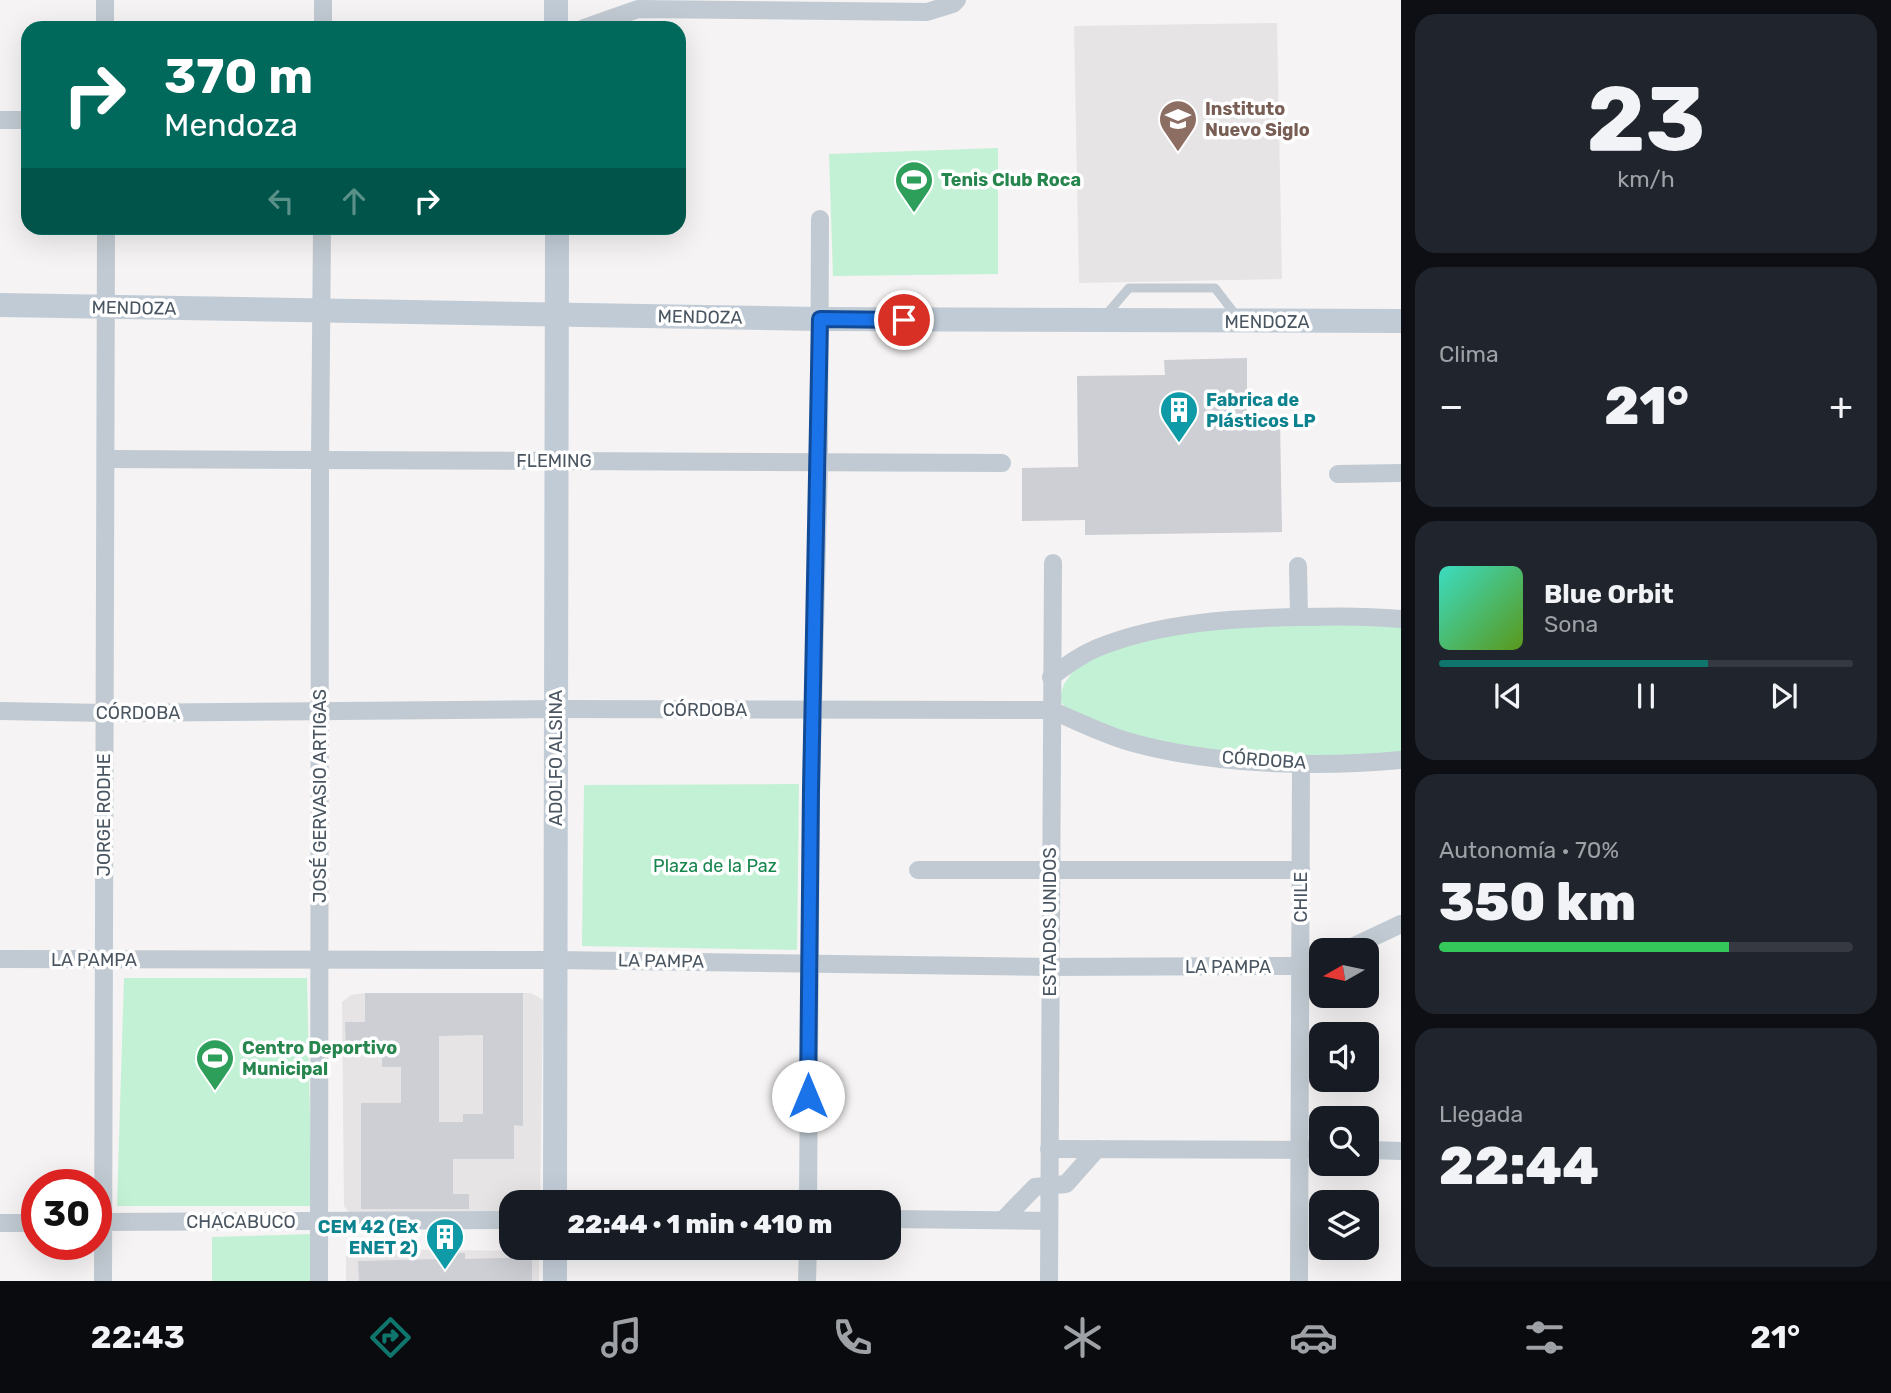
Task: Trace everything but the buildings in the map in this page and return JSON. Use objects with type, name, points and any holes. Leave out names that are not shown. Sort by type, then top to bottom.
[{"type":"main road","points":[[556,0],[556,21]]},
{"type":"main road","name":"ADOLFO ALSINA","points":[[555,1190],[557,235]]},
{"type":"main road","name":"MENDOZA","points":[[0,305],[820,319],[1401,321]]},
{"type":"main road","points":[[555,1260],[555,1281]]},
{"type":"street","points":[[104,0],[105,21]]},
{"type":"street","points":[[323,0],[323,21]]},
{"type":"street","points":[[604,21],[638,9],[927,12],[954,4],[957,0]]},
{"type":"street","points":[[0,120],[21,120]]},
{"type":"street","points":[[808,1190],[820,219]]},
{"type":"street","name":"JORGE RODHE","points":[[101,1169],[106,235]]},
{"type":"street","name":"JOSÉ GERVASIO ARTIGAS","points":[[319,1281],[322,235]]},
{"type":"street","name":"FLEMING","points":[[106,459],[1002,463]]},
{"type":"street","points":[[1338,474],[1401,472]]},
{"type":"street","name":"ESTADOS UNIDOS","points":[[1049,1281],[1053,564]]},
{"type":"street","points":[[1298,566],[1299,617]]},
{"type":"street","points":[[1051,677],[1094,649],[1145,634],[1210,622],[1299,617],[1401,619]]},
{"type":"street","name":"CÓRDOBA","points":[[0,711],[1051,710],[1106,734],[1132,742],[1251,761],[1301,764],[1401,760]]},
{"type":"street","name":"CHILE","points":[[1299,1281],[1301,764]]},
{"type":"street","points":[[918,870],[1301,870]]},
{"type":"street","points":[[1371,938],[1401,924]]},
{"type":"street","name":"LA PAMPA","points":[[0,959],[556,960],[1050,967],[1309,964]]},
{"type":"street","points":[[1049,1149],[1309,1150]]},
{"type":"street","points":[[1003,1220],[1035,1187],[1066,1184],[1097,1149]]},
{"type":"street","points":[[1379,1150],[1401,1151]]},
{"type":"street","points":[[901,1219],[1049,1221]]},
{"type":"street","name":"CHACABUCO","points":[[112,1222],[499,1220]]},
{"type":"street","points":[[0,1223],[21,1223]]},
{"type":"street","name":"JORGE RODHE","points":[[102,1260],[103,1281]]},
{"type":"street","points":[[807,1281],[808,1260]]},
{"type":"lane","points":[[1100,321],[1129,288],[1215,288],[1242,322]]},
{"type":"shaded area","name":"Instituto Nuevo Siglo","points":[[1277,23],[1282,279],[1079,283],[1074,26]]},
{"type":"shaded area","points":[[531,993],[543,1000],[540,1190],[499,1190],[499,1213],[351,1215],[344,1206],[342,1002],[351,995]]},
{"type":"shaded area","name":"CEM 42 (Ex ENET 2)","points":[[352,1249],[499,1251],[499,1260],[539,1260],[539,1281],[346,1281],[346,1256]]},
{"type":"green space","name":"Tenis Club Roca","points":[[998,148],[998,274],[833,276],[829,154]]},
{"type":"green space","points":[[1401,622],[1401,755],[1301,763],[1133,740],[1067,709],[1059,700],[1064,684],[1076,667],[1096,652],[1211,624]]},
{"type":"green space","name":"Plaza de la Paz","points":[[799,784],[797,950],[582,946],[584,785]]},
{"type":"green space","name":"Centro Deportivo Municipal","points":[[124,978],[307,978],[312,1206],[117,1206]]},
{"type":"green space","points":[[312,1234],[312,1281],[212,1281],[212,1237]]},
{"type":"place","name":"Instituto Nuevo Siglo","points":[[1178,153]]},
{"type":"place","name":"Tenis Club Roca","points":[[914,214]]},
{"type":"place","name":"Fabrica de Plásticos LP","points":[[1179,444]]},
{"type":"place","name":"Centro Deportivo Municipal","points":[[215,1092]]},
{"type":"place","name":"CEM 42 (Ex ENET 2)","points":[[445,1271]]},
{"type":"route","points":[[808,1096],[820,319],[904,320]]}]
